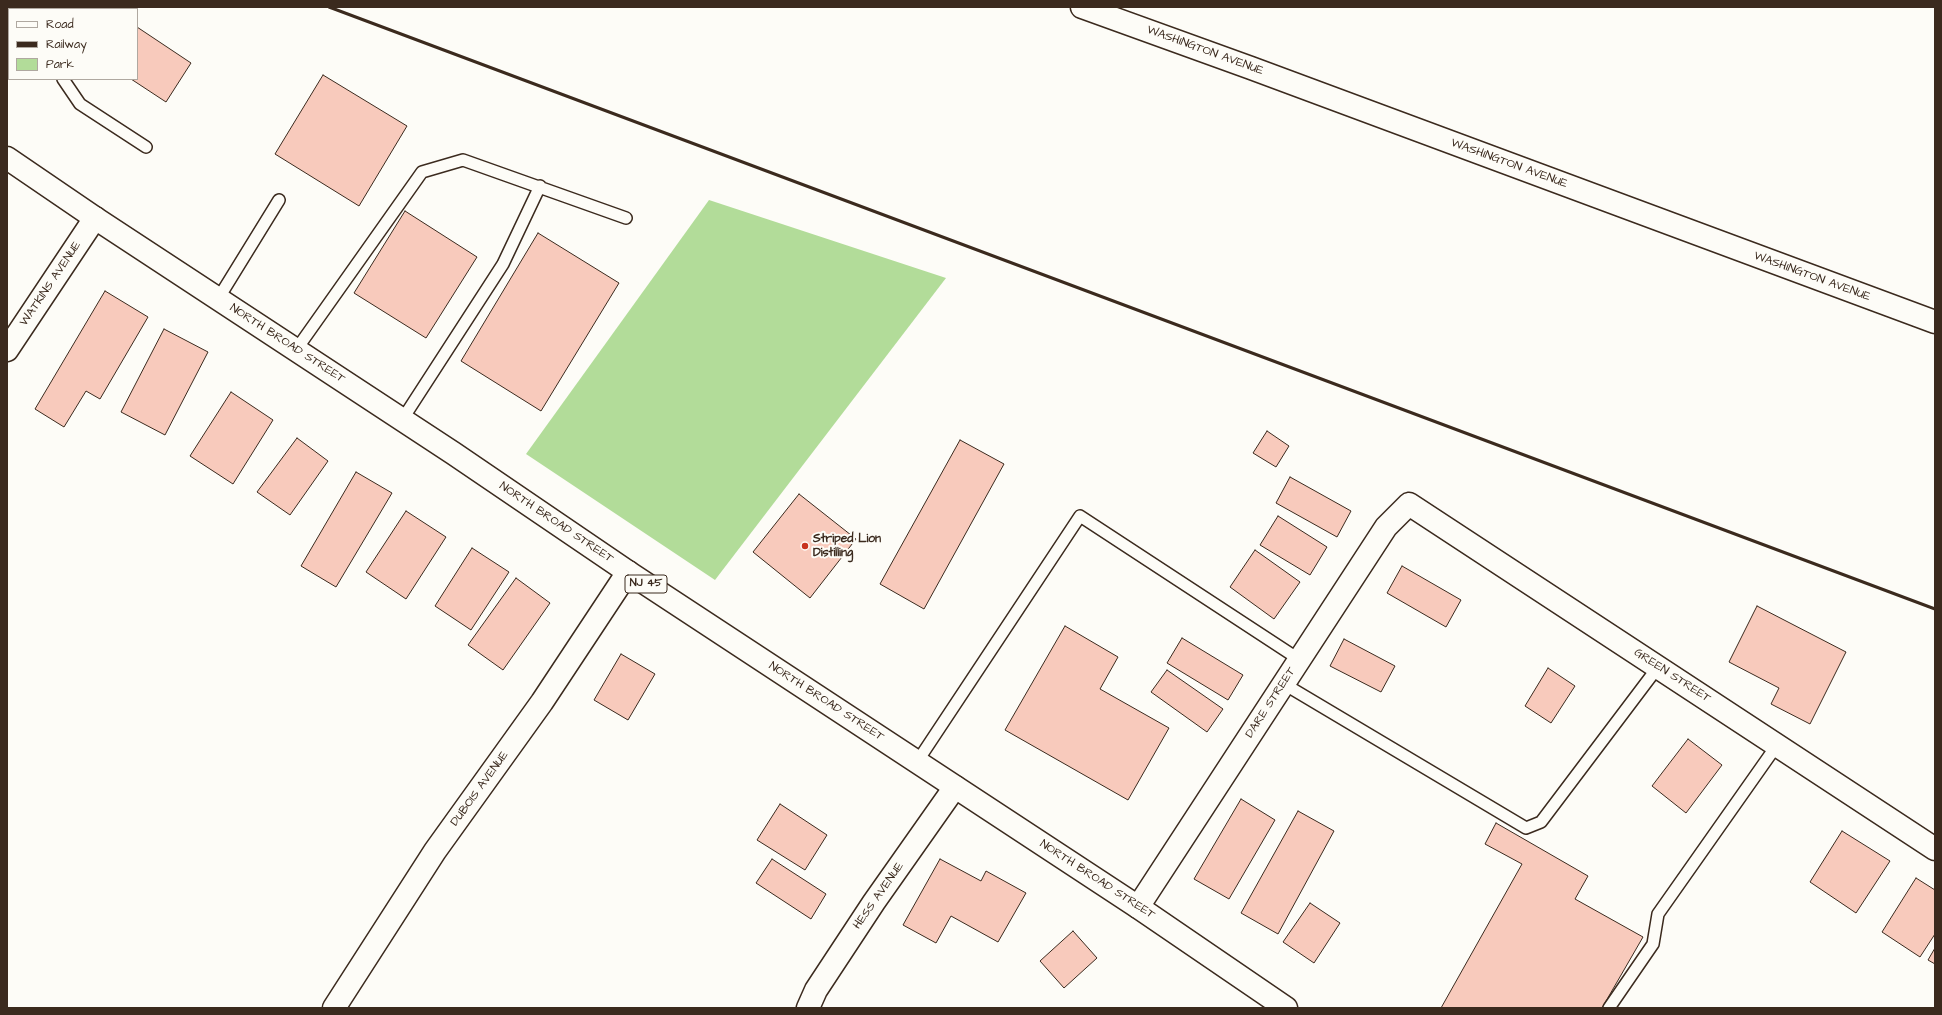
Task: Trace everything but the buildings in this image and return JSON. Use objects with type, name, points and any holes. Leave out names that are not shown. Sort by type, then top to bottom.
[{"type":"street","name":"WASHINGTON AVENUE","points":[[1082,7],[1935,322]]},
{"type":"street","name":"NORTH BROAD STREET","points":[[7,158],[628,572],[1138,907],[1278,1006]]},
{"type":"street","name":"WATKINS AVENUE","points":[[7,350],[95,218]]},
{"type":"street","name":"DARE STREET","points":[[1138,907],[1386,527],[1409,504]]},
{"type":"street","name":"GREEN STREET","points":[[1409,504],[1935,849]]},
{"type":"street","name":"DUBOIS AVENUE","points":[[334,1008],[435,851],[542,702],[628,572]]},
{"type":"street","name":"HESS AVENUE","points":[[808,1008],[816,990],[870,908],[955,787]]},
{"type":"lane","points":[[64,80],[80,104],[146,147]]},
{"type":"lane","points":[[296,350],[422,172],[463,160],[540,186],[626,218]]},
{"type":"lane","points":[[402,420],[503,264],[540,186]]},
{"type":"lane","points":[[218,299],[279,200]]},
{"type":"lane","points":[[917,762],[1080,516],[1300,660]]},
{"type":"lane","points":[[1284,684],[1526,828],[1542,822],[1658,667]]},
{"type":"lane","points":[[1609,1008],[1653,944],[1658,914],[1777,745]]},
{"type":"green space","points":[[709,200],[946,278],[715,580],[526,454]]},
{"type":"railway","points":[[329,7],[1935,609]]},
{"type":"place","name":"Striped Lion Distilling","points":[[805,546]]}]
